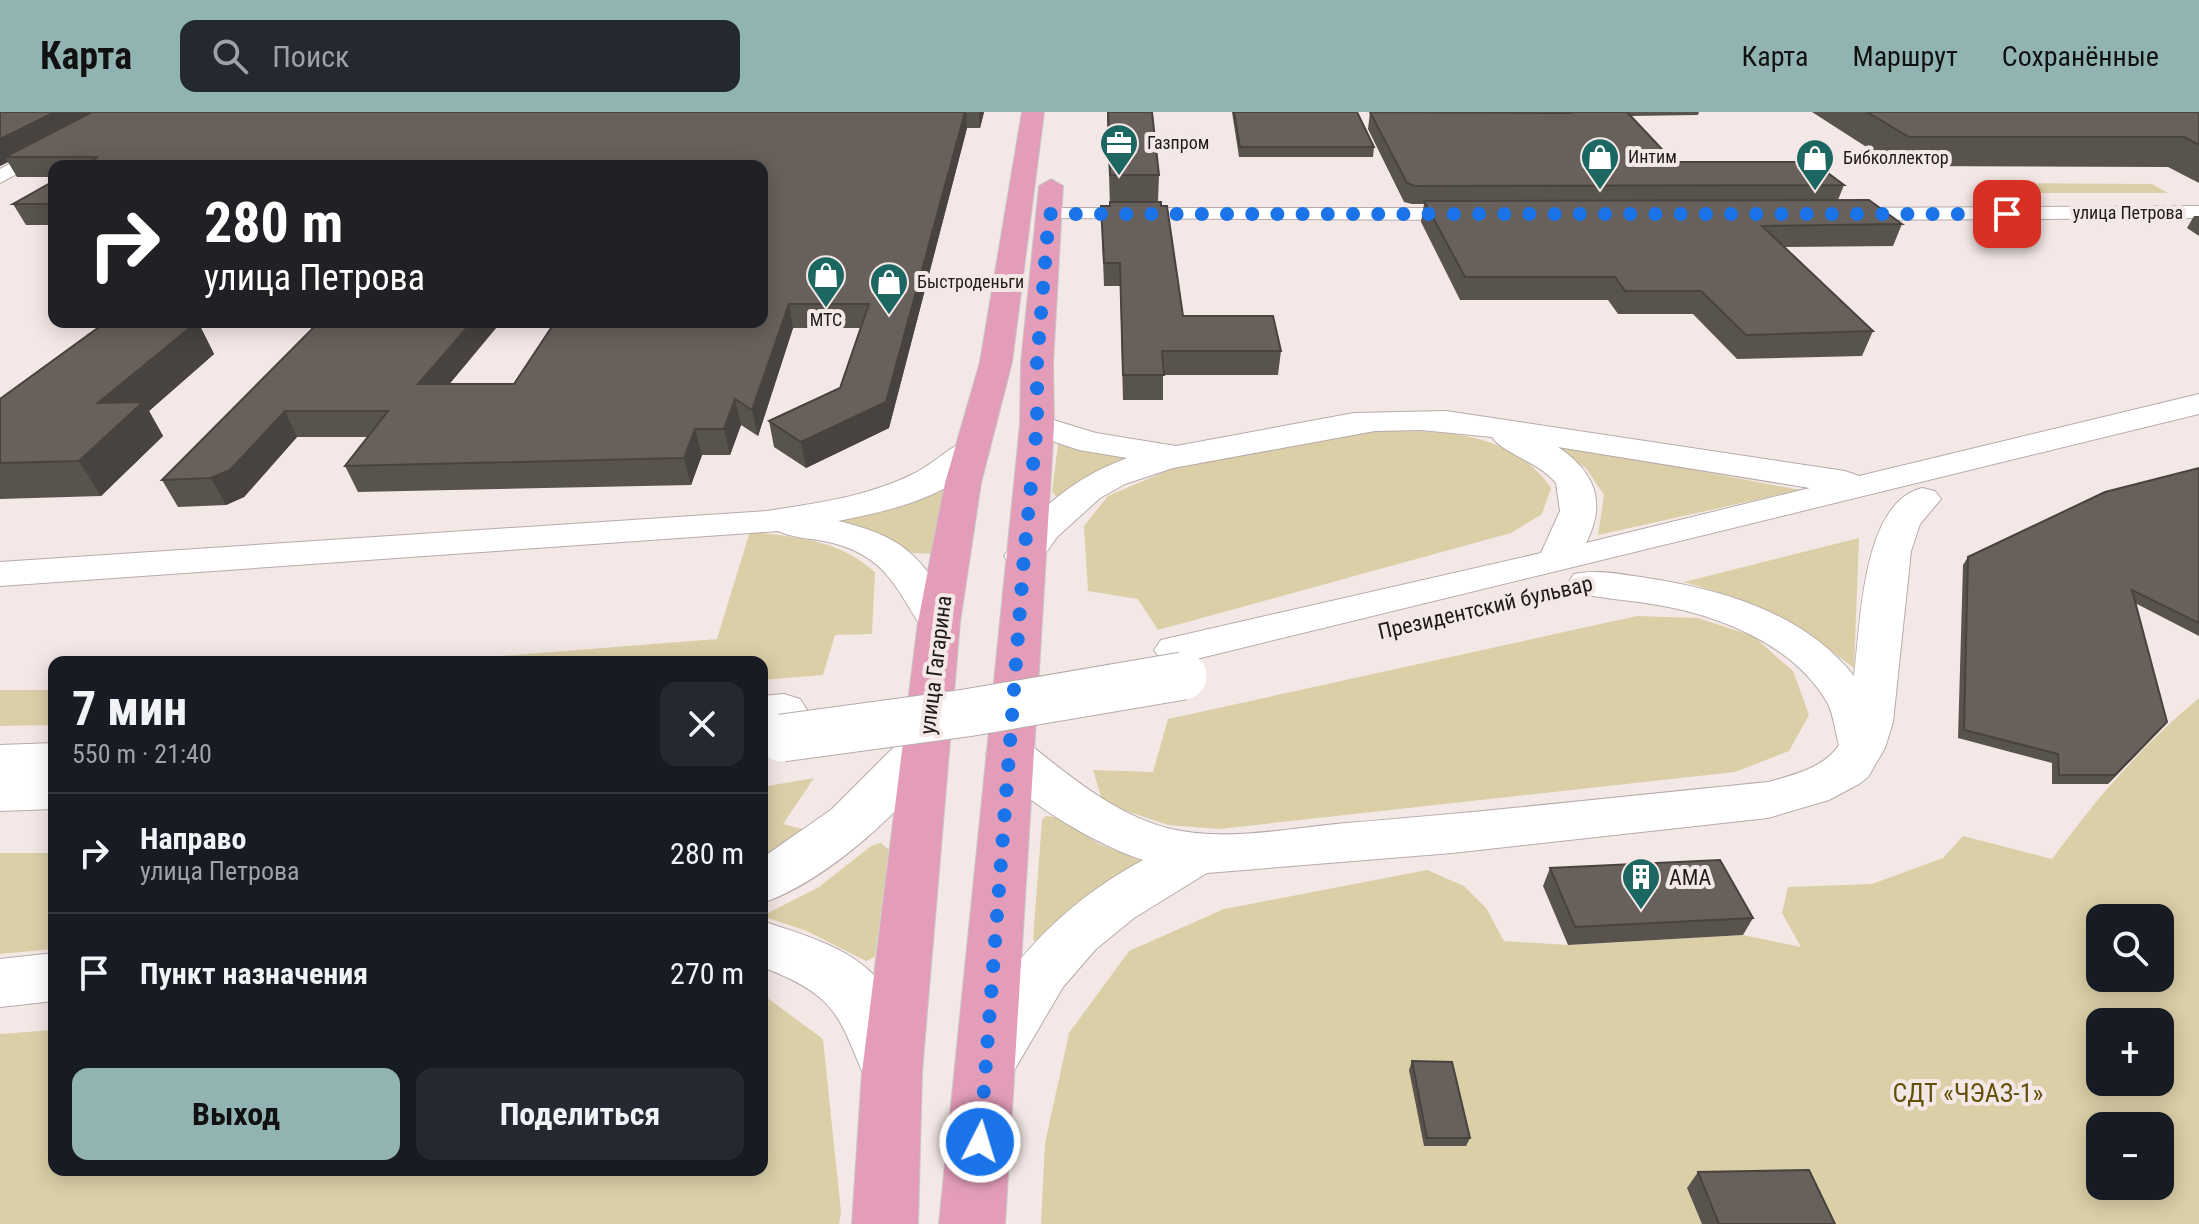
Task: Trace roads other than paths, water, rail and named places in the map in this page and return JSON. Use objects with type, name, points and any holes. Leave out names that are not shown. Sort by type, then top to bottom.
[{"type":"main road","name":"улица Гагарина","points":[[972,1224],[988,1060],[1024,556],[1037,425],[1033,112]]},
{"type":"main road","name":"улица Гагарина","points":[[885,1224],[892,1072],[939,622],[972,450],[1034,214],[1053,167]]},
{"type":"main road","name":"Президентский бульвар","points":[[1572,573],[1876,485],[2199,404]]},
{"type":"main road","points":[[1024,556],[1053,516],[1071,498],[1114,475],[1186,454],[1393,420],[1481,426],[1780,475],[1876,485]]},
{"type":"main road","points":[[1037,425],[1109,447],[1186,454]]},
{"type":"main road","points":[[1481,426],[1527,443],[1572,479],[1581,500],[1575,528],[1572,573],[1724,608],[1777,631],[1817,662],[1848,699],[1862,744]]},
{"type":"main road","name":"Президентский бульвар","points":[[772,725],[966,713],[1572,573],[1922,499],[2199,427]]},
{"type":"main road","points":[[0,574],[767,522],[867,502],[923,485],[956,465],[972,450]]},
{"type":"main road","points":[[1010,754],[1058,794],[1104,822],[1146,840],[1200,853],[1394,839],[1768,800],[1822,784],[1854,763],[1871,712],[1889,559],[1900,527],[1922,499]]},
{"type":"main road","points":[[767,522],[829,530],[882,551],[907,570],[939,622]]},
{"type":"main road","points":[[768,879],[792,868],[861,816],[925,745]]},
{"type":"main road","points":[[0,762],[48,760]]},
{"type":"main road","points":[[0,793],[48,791]]},
{"type":"main road","points":[[988,1060],[1044,969],[1087,923],[1141,884],[1200,853]]},
{"type":"main road","points":[[768,946],[796,955],[836,977],[866,1007],[892,1072]]},
{"type":"main road","points":[[0,983],[48,978]]},
{"type":"street","points":[[0,177],[122,112]]},
{"type":"street","name":"улица Петрова","points":[[1815,214],[2199,212]]},
{"type":"street","points":[[1034,214],[1495,214]]},
{"type":"place","name":"Газпром","points":[[1119,177]]},
{"type":"place","name":"Интим","points":[[1600,191]]},
{"type":"place","name":"Бибколлектор","points":[[1815,192]]},
{"type":"place","name":"МТС","points":[[826,309]]},
{"type":"place","name":"Быстроденьги","points":[[889,316]]},
{"type":"place","name":"АМА","points":[[1641,911]]},
{"type":"park label","name":"СДТ «ЧЭАЗ-1»","points":[[1968,1093]]}]
